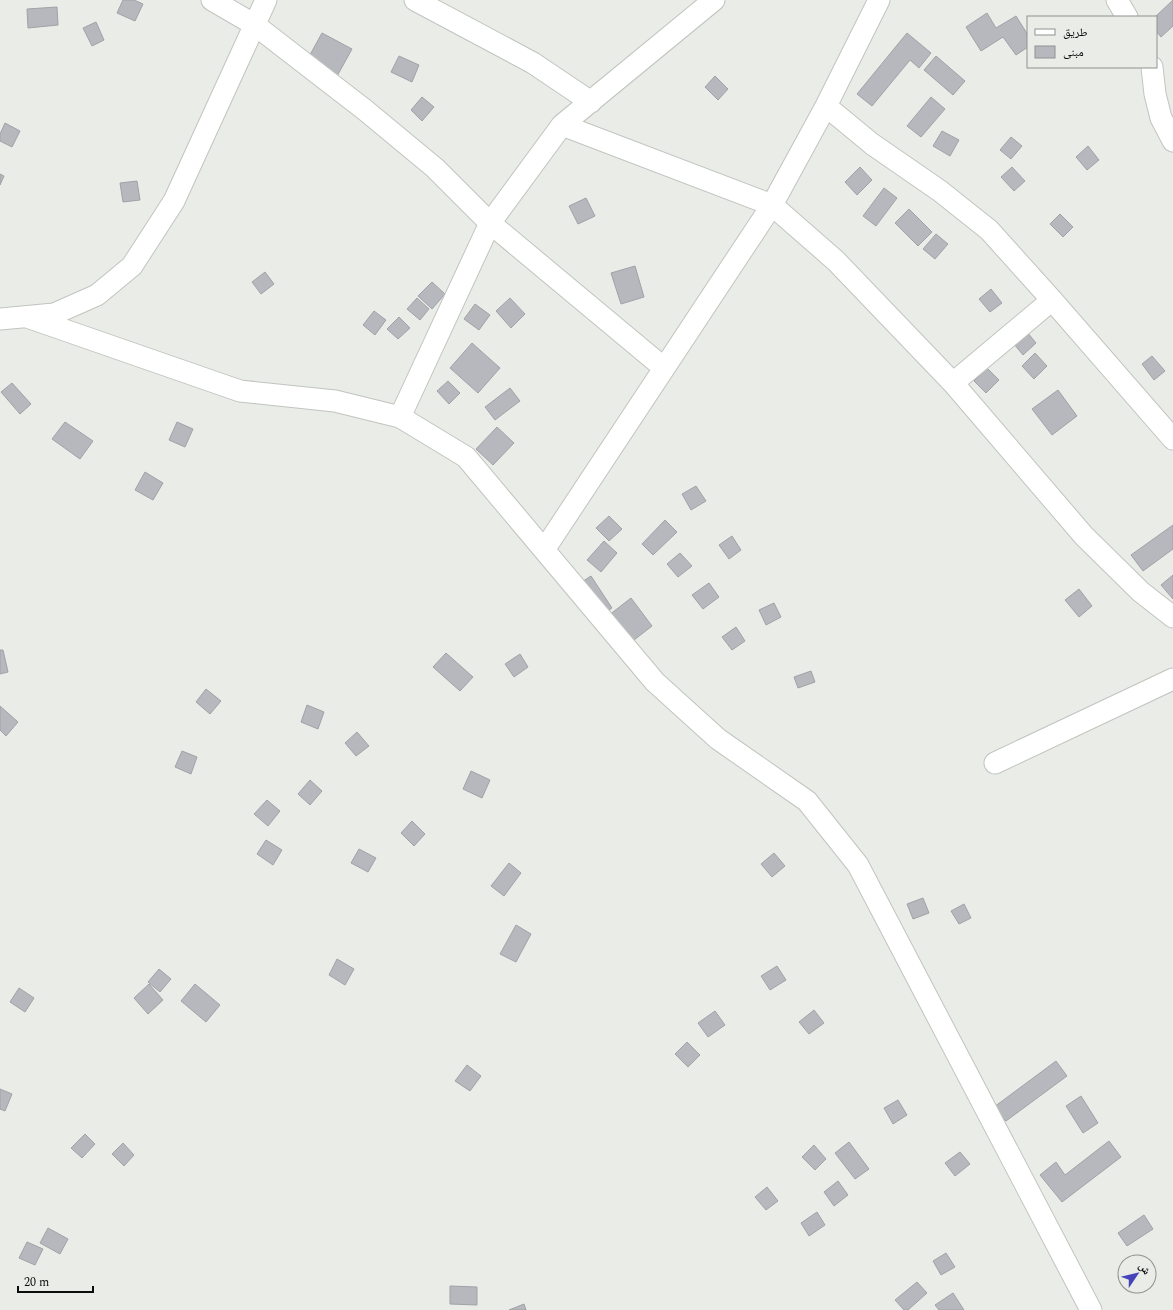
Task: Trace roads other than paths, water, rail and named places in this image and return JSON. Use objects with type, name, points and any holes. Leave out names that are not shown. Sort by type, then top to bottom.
[{"type":"street","points":[[212,0],[255,25],[383,124],[435,168],[490,223],[664,368]]},
{"type":"street","points":[[0,319],[54,314],[98,295],[132,266],[174,201],[266,0]]},
{"type":"street","points":[[415,0],[533,63],[591,102]]},
{"type":"street","points":[[400,417],[490,223],[562,125],[714,0]]},
{"type":"street","points":[[544,550],[772,205],[826,106],[879,0]]},
{"type":"street","points":[[1117,0],[1126,16]]},
{"type":"street","points":[[1152,68],[1154,94],[1161,118],[1173,141]]},
{"type":"street","points":[[826,106],[872,144],[940,191],[989,230],[1173,439]]},
{"type":"street","points":[[562,125],[772,205],[836,261],[953,383],[1084,536],[1141,592],[1173,618]]},
{"type":"street","points":[[953,383],[1052,300]]},
{"type":"street","points":[[27,317],[240,390],[335,401],[400,417],[466,457],[655,682],[718,739],[807,801],[858,865],[1092,1310]]},
{"type":"street","points":[[995,764],[1173,679]]}]
